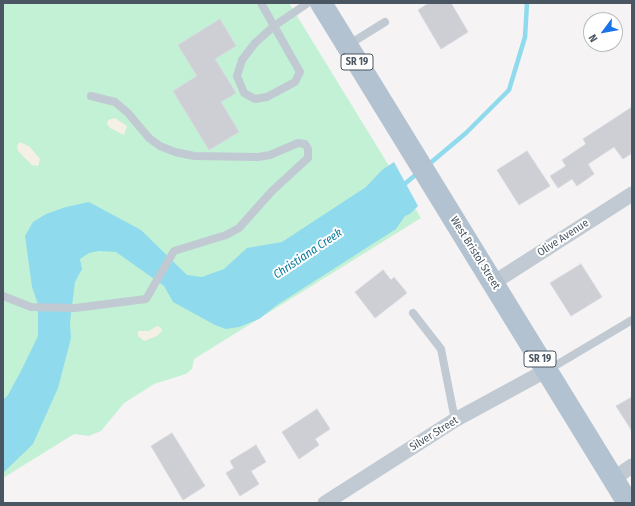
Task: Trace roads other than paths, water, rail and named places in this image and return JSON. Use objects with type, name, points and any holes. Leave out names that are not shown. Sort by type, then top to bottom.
[{"type":"main road","name":"West Bristol Street","points":[[321,3],[548,370],[628,503]]},
{"type":"street","name":"Olive Avenue","points":[[493,283],[632,194]]},
{"type":"street","name":"Silver Street","points":[[325,503],[456,420],[548,370]]},
{"type":"street","points":[[613,479],[632,466]]},
{"type":"lane","points":[[261,3],[274,26],[300,72],[295,82],[267,97],[255,99],[244,93],[237,76],[242,60],[255,43],[274,26],[308,3]]},
{"type":"lane","points":[[347,45],[385,22]]},
{"type":"lane","points":[[3,296],[31,307],[75,308],[146,299],[174,252],[226,235],[239,228],[272,191],[308,158],[308,149],[305,144],[298,143],[270,155],[241,158],[194,156],[175,152],[160,146],[149,138],[128,113],[115,102],[91,96]]},
{"type":"lane","points":[[413,313],[441,349],[456,420]]},
{"type":"lane","points":[[548,370],[632,320]]},
{"type":"water","points":[[394,162],[418,206],[410,214],[405,216],[396,229],[277,305],[259,319],[239,327],[226,329],[215,325],[173,302],[164,286],[116,252],[99,251],[89,253],[80,259],[82,269],[75,282],[70,322],[71,338],[58,388],[33,444],[3,473],[3,400],[8,395],[38,336],[38,304],[32,287],[25,236],[33,222],[46,214],[66,207],[89,202],[141,230],[187,275],[202,277],[224,269],[247,248],[282,242],[366,187],[382,170]]},
{"type":"waterway","name":"Christiana Creek","points":[[428,165],[466,133],[509,90],[525,37],[527,3]]},
{"type":"waterway","name":"Christiana Creek","points":[[401,187],[419,172]]}]
